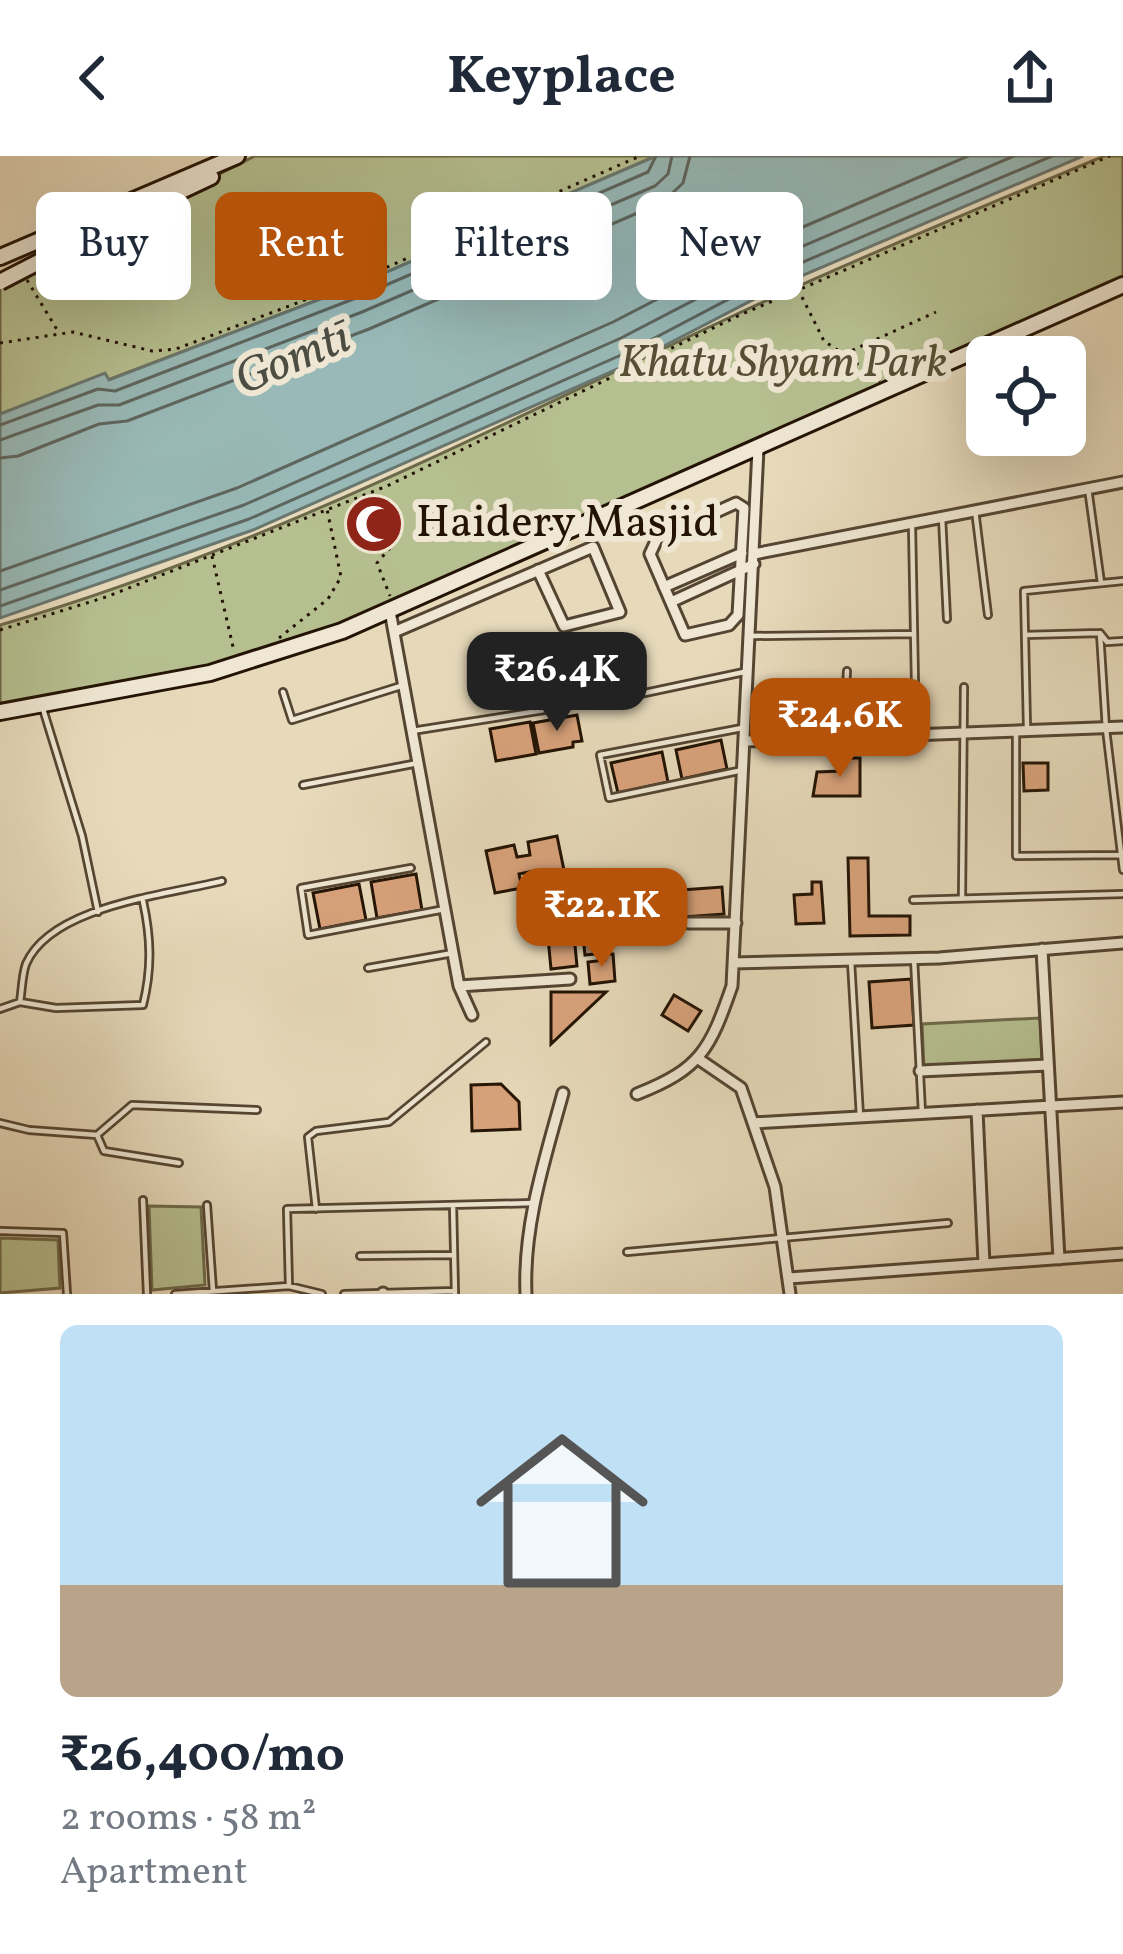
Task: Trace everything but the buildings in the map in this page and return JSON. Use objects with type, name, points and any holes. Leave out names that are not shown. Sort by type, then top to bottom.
[{"type":"street","points":[[0,256],[237,156]]},
{"type":"street","points":[[0,281],[252,156]]},
{"type":"street","points":[[0,712],[236,665],[393,609],[1123,285]]},
{"type":"street","points":[[637,1094],[668,1082],[700,1060],[732,986],[758,449]]},
{"type":"street","points":[[664,587],[751,555],[1123,482]]},
{"type":"street","points":[[670,602],[740,570],[751,555],[745,508],[736,503],[658,539],[651,547],[664,587],[670,602],[685,635],[729,626],[739,615],[740,570]]},
{"type":"street","points":[[394,632],[538,570],[593,547],[620,612],[563,626],[538,570]]},
{"type":"street","points":[[393,609],[459,986],[472,1015]]},
{"type":"street","points":[[747,741],[1123,727]]},
{"type":"street","points":[[688,923],[736,923]]},
{"type":"street","points":[[733,963],[914,958],[1123,943]]},
{"type":"street","points":[[1042,949],[1060,1258]]},
{"type":"street","points":[[459,986],[570,980]]},
{"type":"street","points":[[700,1060],[741,1088],[785,1236],[790,1294]]},
{"type":"street","points":[[920,1071],[1048,1065]]},
{"type":"street","points":[[526,1294],[525,1263],[534,1203],[562,1093]]},
{"type":"street","points":[[753,1123],[1123,1102]]},
{"type":"street","points":[[977,1110],[984,1264]]},
{"type":"street","points":[[789,1278],[1123,1254]]},
{"type":"lane","points":[[1088,487],[1102,583]]},
{"type":"lane","points":[[976,510],[988,615]]},
{"type":"lane","points":[[942,517],[947,619]]},
{"type":"lane","points":[[912,523],[916,736]]},
{"type":"lane","points":[[1121,855],[1016,856],[1024,590],[1123,581]]},
{"type":"lane","points":[[1025,635],[1100,633]]},
{"type":"lane","points":[[1100,633],[1107,642],[1123,641]]},
{"type":"lane","points":[[1100,633],[1123,870]]},
{"type":"lane","points":[[751,636],[914,634]]},
{"type":"lane","points":[[588,705],[750,671]]},
{"type":"lane","points":[[843,738],[847,671]]},
{"type":"lane","points":[[283,692],[292,720],[404,685]]},
{"type":"lane","points":[[962,898],[964,687]]},
{"type":"lane","points":[[42,705],[58,770],[82,836],[98,911]]},
{"type":"lane","points":[[412,731],[557,708]]},
{"type":"lane","points":[[746,770],[609,798],[600,755],[747,727]]},
{"type":"lane","points":[[303,785],[418,763]]},
{"type":"lane","points":[[411,868],[301,888],[308,935],[445,909]]},
{"type":"lane","points":[[20,1002],[25,966],[40,942],[79,916],[221,881]]},
{"type":"lane","points":[[914,900],[1123,894]]},
{"type":"lane","points":[[0,1009],[20,1002],[56,1008],[142,1005],[150,977],[151,936],[142,901]]},
{"type":"lane","points":[[368,968],[453,953]]},
{"type":"lane","points":[[914,958],[922,1113]]},
{"type":"lane","points":[[851,960],[860,1117]]},
{"type":"lane","points":[[316,1209],[308,1137],[316,1131],[389,1122],[486,1042]]},
{"type":"lane","points":[[0,1123],[97,1135],[132,1105],[257,1110]]},
{"type":"lane","points":[[97,1135],[104,1150],[115,1154],[179,1163]]},
{"type":"lane","points":[[143,1200],[147,1294]]},
{"type":"lane","points":[[289,1286],[287,1209],[534,1203]]},
{"type":"lane","points":[[207,1205],[213,1291]]},
{"type":"lane","points":[[344,1294],[455,1292],[453,1205]]},
{"type":"lane","points":[[627,1252],[948,1223]]},
{"type":"lane","points":[[0,1231],[64,1233],[67,1294]]},
{"type":"lane","points":[[360,1256],[454,1255]]},
{"type":"lane","points":[[175,1294],[289,1286],[322,1294]]},
{"type":"path","points":[[0,343],[59,333],[95,335],[152,351],[176,350],[360,279],[640,156]]},
{"type":"path","points":[[803,287],[1110,156]]},
{"type":"path","points":[[23,273],[59,333]]},
{"type":"path","points":[[803,299],[824,341],[891,390]]},
{"type":"path","points":[[0,630],[106,597],[212,556],[466,449],[775,300]]},
{"type":"path","points":[[844,354],[936,312]]},
{"type":"path","points":[[384,507],[396,541],[377,563],[393,609]]},
{"type":"path","points":[[270,654],[278,639],[328,599],[341,577],[327,508]]},
{"type":"path","points":[[212,556],[236,665]]},
{"type":"green space","points":[[255,156],[656,156],[572,192],[411,192],[411,262],[387,272],[387,192],[215,192],[215,300],[318,300],[108,380],[104,374],[0,414],[0,286],[36,268],[36,300],[191,300],[191,192],[184,192]]},
{"type":"green space","name":"Khatu Shyam Park","points":[[1104,156],[1123,156],[1123,280],[998,336],[966,336],[966,350],[386,609],[204,671],[0,707],[0,625],[185,562],[366,488],[769,300],[803,300],[803,284]]},
{"type":"green space","points":[[1040,1018],[1042,1062],[924,1068],[922,1024]]},
{"type":"green space","points":[[149,1206],[201,1207],[205,1285],[152,1290]]},
{"type":"green space","points":[[0,1238],[58,1240],[60,1288],[0,1293]]},
{"type":"water","name":"Gomtī","points":[[656,156],[1083,156],[803,275],[803,192],[636,192],[636,300],[752,300],[633,362],[253,530],[0,618],[0,414],[105,373],[109,380],[318,300],[387,300],[387,272],[411,262],[411,300],[612,300],[612,192],[572,192]]},
{"type":"place","name":"Haidery Masjid","points":[[374,524]]}]
